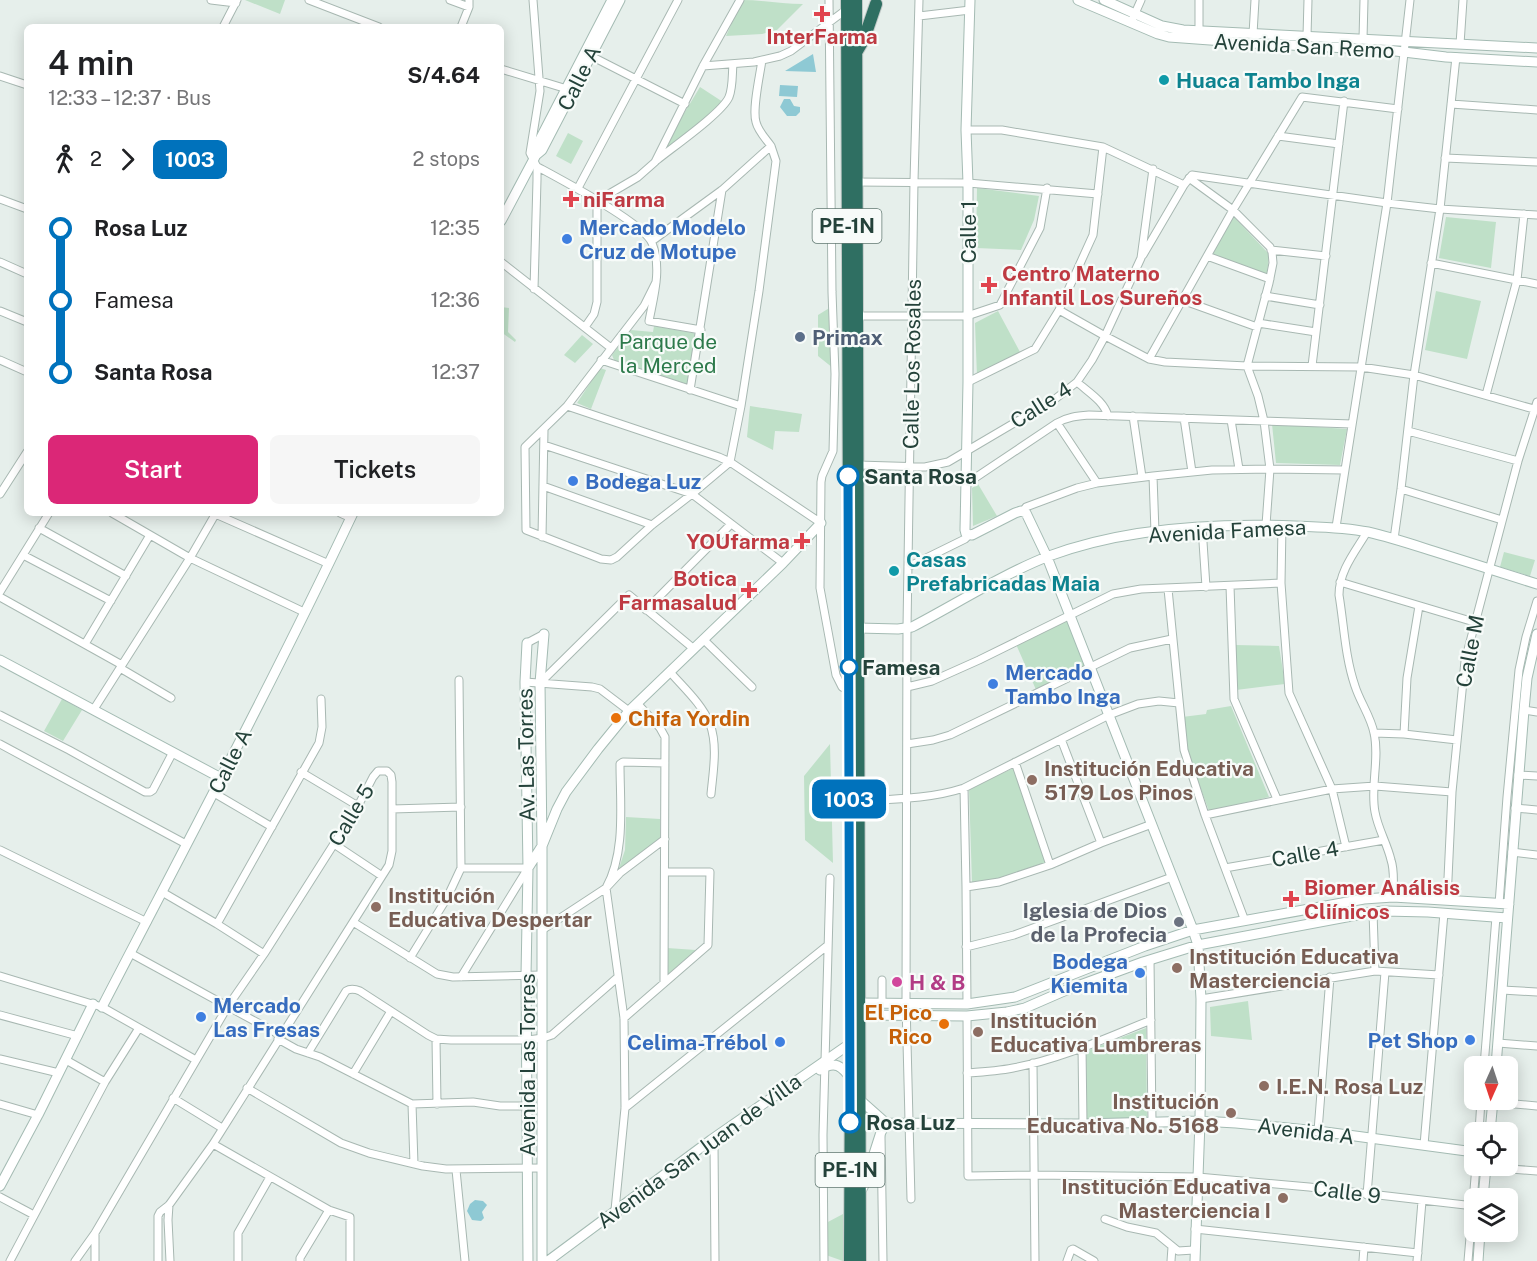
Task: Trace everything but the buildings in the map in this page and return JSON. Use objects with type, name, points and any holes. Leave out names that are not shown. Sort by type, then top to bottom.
[{"type":"highway","points":[[856,52],[864,39],[878,1]]},
{"type":"highway","name":"PE-1N","points":[[850,3],[856,52],[860,1261]]},
{"type":"highway","name":"PE-1N","points":[[850,3],[850,1261]]},
{"type":"street","points":[[211,0],[236,1],[224,24]]},
{"type":"street","points":[[309,0],[371,24]]},
{"type":"street","points":[[450,0],[469,4],[462,24]]},
{"type":"street","points":[[533,0],[540,100],[530,153],[535,160],[641,228],[652,241],[656,282],[649,321],[700,330]]},
{"type":"street","name":"Calle A","points":[[535,160],[536,147],[612,0]]},
{"type":"street","name":"Calle A","points":[[504,216],[542,150],[620,0]]},
{"type":"street","points":[[578,188],[678,0]]},
{"type":"street","points":[[656,162],[740,0]]},
{"type":"street","points":[[829,0],[835,374],[833,451],[822,476],[820,588],[836,675],[842,687],[849,691]]},
{"type":"street","name":"Calle Los Rosales","points":[[911,1199],[906,1003],[907,628],[919,0]]},
{"type":"street","name":"Avenida San Remo","points":[[1078,0],[1171,28],[1199,31],[1537,48]]},
{"type":"street","name":"Avenida San Remo","points":[[1104,0],[1158,34],[1168,37],[1405,51],[1537,62]]},
{"type":"street","points":[[1133,18],[1141,0]]},
{"type":"street","points":[[1199,0],[1199,31]]},
{"type":"street","points":[[1253,34],[1255,0]]},
{"type":"street","points":[[1307,36],[1308,0]]},
{"type":"street","points":[[1363,39],[1364,0]]},
{"type":"street","points":[[1336,527],[1386,203],[1410,0]]},
{"type":"street","points":[[1460,45],[1463,0]]},
{"type":"street","points":[[704,66],[733,64],[780,56],[791,51],[850,3]]},
{"type":"street","points":[[919,16],[970,5]]},
{"type":"street","name":"Calle 1","points":[[969,535],[966,534],[964,526],[968,382],[966,130],[970,5]]},
{"type":"street","points":[[591,56],[685,104]]},
{"type":"street","points":[[1394,539],[1414,375],[1440,209],[1456,57]]},
{"type":"street","points":[[656,282],[644,306],[567,406],[525,447],[526,530],[601,559],[611,560],[617,557],[652,525],[730,462],[759,291],[776,162],[771,146],[755,121],[762,60]]},
{"type":"street","points":[[597,201],[638,177],[707,120],[727,100],[731,88],[733,64]]},
{"type":"street","points":[[504,70],[567,89]]},
{"type":"street","points":[[0,76],[24,84]]},
{"type":"street","points":[[1149,359],[1233,210],[1302,97],[1398,109]]},
{"type":"street","points":[[1312,366],[1344,101]]},
{"type":"street","points":[[1451,104],[1537,110]]},
{"type":"street","points":[[966,130],[1002,130],[1103,147],[1186,182],[1233,210],[1271,250],[1270,279],[1246,366],[1258,396],[1264,421],[1270,469],[1266,525]]},
{"type":"street","points":[[1278,136],[1339,144]]},
{"type":"street","points":[[652,241],[722,190],[771,146]]},
{"type":"street","points":[[968,382],[1035,349],[1059,310],[1093,235],[1103,147]]},
{"type":"street","points":[[1445,158],[1537,162]]},
{"type":"street","points":[[534,289],[538,197],[535,160]]},
{"type":"street","name":"Calle 4","points":[[858,465],[911,468],[948,462],[1055,399],[1077,382],[1105,336],[1141,258],[1153,170]]},
{"type":"street","points":[[1141,258],[1192,175],[1386,203],[1537,215]]},
{"type":"street","points":[[856,182],[968,183],[1098,194]]},
{"type":"street","points":[[857,316],[967,316],[1000,305],[1040,228],[1047,188]]},
{"type":"street","points":[[690,390],[722,190]]},
{"type":"street","points":[[0,199],[24,208]]},
{"type":"street","points":[[585,327],[594,314],[597,302],[597,201]]},
{"type":"street","points":[[1486,395],[1517,280],[1524,214]]},
{"type":"street","points":[[1271,250],[1326,256]]},
{"type":"street","points":[[1207,256],[1270,279]]},
{"type":"street","points":[[0,262],[24,273]]},
{"type":"street","points":[[1431,263],[1537,284]]},
{"type":"street","points":[[504,264],[611,348]]},
{"type":"street","points":[[1265,296],[1320,305]]},
{"type":"street","points":[[1182,300],[1257,325],[1317,332]]},
{"type":"street","points":[[1059,310],[1149,359],[1172,363],[1246,366],[1361,367],[1414,375],[1536,407]]},
{"type":"street","points":[[0,311],[24,321]]},
{"type":"street","points":[[0,360],[24,371]]},
{"type":"street","points":[[601,360],[741,406]]},
{"type":"street","points":[[1077,382],[1103,404],[1108,416]]},
{"type":"street","points":[[567,406],[730,462],[821,523]]},
{"type":"street","name":"Calle M","points":[[1446,900],[1452,792],[1465,662],[1518,461],[1536,407]]},
{"type":"street","points":[[966,484],[1057,423],[1076,416],[1352,424]]},
{"type":"street","points":[[1133,416],[1142,477]]},
{"type":"street","points":[[1184,418],[1192,472]]},
{"type":"street","points":[[1232,420],[1239,469]]},
{"type":"street","points":[[1057,423],[1097,483]]},
{"type":"street","points":[[542,537],[544,430]]},
{"type":"street","points":[[1408,432],[1518,461]]},
{"type":"street","points":[[544,445],[692,494],[783,563]]},
{"type":"street","points":[[0,494],[24,462]]},
{"type":"street","points":[[908,567],[969,535],[1023,511],[1026,507],[1097,483],[1239,469],[1345,470]]},
{"type":"street","points":[[1153,476],[1155,532]]},
{"type":"street","points":[[543,486],[652,525]]},
{"type":"street","points":[[1401,489],[1502,520]]},
{"type":"street","points":[[1023,511],[1047,557],[1198,945],[1201,999],[1200,1121],[1195,1261]]},
{"type":"street","points":[[0,592],[47,516]]},
{"type":"street","points":[[117,516],[190,558],[304,612]]},
{"type":"street","points":[[94,709],[190,558],[214,516]]},
{"type":"street","points":[[220,516],[329,564]]},
{"type":"street","name":"Calle A","points":[[0,1186],[4,1171],[38,1115],[78,1036],[147,922],[352,516]]},
{"type":"street","points":[[461,977],[542,846],[566,792],[598,748],[629,711],[783,563],[821,523]]},
{"type":"street","points":[[646,610],[730,524]]},
{"type":"street","points":[[1282,525],[1281,583],[1289,693],[1332,789],[1346,847]]},
{"type":"street","name":"Avenida Famesa","points":[[858,628],[907,628],[1047,557],[1096,541],[1202,527],[1282,525],[1336,527],[1367,532],[1537,584]]},
{"type":"street","points":[[1202,527],[1206,587]]},
{"type":"street","points":[[39,528],[126,576]]},
{"type":"street","points":[[1367,532],[1344,569],[1339,595],[1352,675],[1374,733],[1375,811],[1393,868],[1393,897]]},
{"type":"street","points":[[85,644],[150,536]]},
{"type":"street","points":[[23,555],[111,601]]},
{"type":"street","points":[[1340,582],[1474,622]]},
{"type":"street","points":[[907,687],[932,681],[1113,594],[1141,589],[1281,583]]},
{"type":"street","points":[[1230,586],[1234,699],[1277,800]]},
{"type":"street","points":[[1168,589],[1184,750],[1204,815],[1245,921]]},
{"type":"street","points":[[540,683],[629,595],[694,649]]},
{"type":"street","points":[[0,597],[85,644],[171,698]]},
{"type":"street","points":[[1497,1056],[1508,918],[1504,904],[1507,797],[1519,670],[1537,601]]},
{"type":"street","points":[[1404,734],[1407,678],[1419,606]]},
{"type":"street","points":[[527,643],[544,634]]},
{"type":"street","name":"Av. Las Torres","points":[[542,930],[540,683],[544,634]]},
{"type":"street","points":[[1504,904],[1512,852],[1527,678],[1537,634]]},
{"type":"street","points":[[907,744],[950,735],[1130,648],[1172,639]]},
{"type":"street","points":[[704,640],[752,687]]},
{"type":"street","name":"Av. Las Torres","points":[[527,643],[525,682],[528,868]]},
{"type":"street","points":[[0,660],[221,778]]},
{"type":"street","points":[[670,672],[702,709],[710,723],[714,755],[711,794]]},
{"type":"street","points":[[410,958],[447,898],[461,868],[459,680]]},
{"type":"street","points":[[525,682],[600,689],[629,711]]},
{"type":"street","points":[[217,924],[316,748],[322,727],[321,699]]},
{"type":"street","points":[[858,801],[950,793],[1109,715],[1138,704],[1159,701],[1179,703]]},
{"type":"street","points":[[637,703],[663,732],[666,743],[664,982]]},
{"type":"street","points":[[1524,710],[1537,712]]},
{"type":"street","points":[[0,715],[145,792],[153,790],[173,752]]},
{"type":"street","points":[[1374,733],[1457,740]]},
{"type":"street","points":[[1061,739],[1101,843]]},
{"type":"street","points":[[0,744],[186,844]]},
{"type":"street","points":[[1015,762],[1050,865]]},
{"type":"street","points":[[616,1213],[624,1108],[624,1018],[606,888],[613,877],[618,853],[621,765],[622,763],[665,763]]},
{"type":"street","name":"Calle 5","points":[[75,1261],[95,1233],[228,1006],[334,844],[376,773],[384,770],[389,772],[392,778],[392,851],[389,865],[213,1144],[169,1205],[160,1212],[158,1216],[158,1261]]},
{"type":"street","points":[[301,772],[358,806]]},
{"type":"street","points":[[1518,774],[1537,776]]},
{"type":"street","points":[[1204,815],[1332,789],[1375,786],[1452,792]]},
{"type":"street","points":[[964,788],[967,1004]]},
{"type":"street","points":[[214,793],[272,827]]},
{"type":"street","points":[[392,809],[461,807]]},
{"type":"street","points":[[1515,808],[1537,810]]},
{"type":"street","points":[[966,887],[999,882],[1050,865],[1152,824]]},
{"type":"street","points":[[542,930],[606,888],[620,873],[665,839]]},
{"type":"street","name":"Calle 4","points":[[1226,868],[1383,840]]},
{"type":"street","points":[[334,844],[382,876]]},
{"type":"street","points":[[0,850],[147,922]]},
{"type":"street","points":[[1512,852],[1537,855]]},
{"type":"street","points":[[461,868],[528,868]]},
{"type":"street","name":"Avenida Las Torres","points":[[528,868],[526,975],[528,1261]]},
{"type":"street","points":[[624,1018],[708,945],[710,872],[665,872]]},
{"type":"street","points":[[966,947],[1014,935],[1172,877]]},
{"type":"street","points":[[824,1261],[822,1220],[824,1065],[830,878]]},
{"type":"street","points":[[162,892],[264,954]]},
{"type":"street","points":[[860,1009],[882,1003],[967,1004],[1014,997],[1102,962],[1193,930],[1364,899],[1393,897],[1504,904]]},
{"type":"street","points":[[860,1009],[908,1016],[967,1016],[1007,1012],[1024,1008],[1064,991],[1198,945],[1373,912],[1444,913],[1508,918]]},
{"type":"street","points":[[1373,912],[1375,971]]},
{"type":"street","points":[[1424,1145],[1444,913]]},
{"type":"street","points":[[1485,1056],[1496,917]]},
{"type":"street","points":[[353,922],[437,975],[461,977],[542,975]]},
{"type":"street","name":"Avenida Las Torres","points":[[542,930],[542,1261]]},
{"type":"street","points":[[624,1108],[828,945]]},
{"type":"street","points":[[130,953],[228,1006],[296,1049],[412,1104],[474,1102],[500,1106],[528,1106]]},
{"type":"street","points":[[1150,960],[1152,1122]]},
{"type":"street","points":[[1201,999],[1375,971],[1439,975]]},
{"type":"street","points":[[1367,1195],[1386,972]]},
{"type":"street","points":[[308,1053],[348,990],[352,988],[436,1039],[528,1040],[552,1035],[618,977]]},
{"type":"street","points":[[1318,1131],[1330,977]]},
{"type":"street","points":[[1,979],[97,1005],[196,1060]]},
{"type":"street","points":[[882,980],[882,1003]]},
{"type":"street","points":[[1502,990],[1537,992]]},
{"type":"street","points":[[352,1074],[392,1011]]},
{"type":"street","points":[[0,1015],[78,1036]]},
{"type":"street","points":[[967,1016],[967,1124]]},
{"type":"street","points":[[967,1073],[1033,1063],[1151,1020]]},
{"type":"street","points":[[10,1261],[105,1082],[139,1028]]},
{"type":"street","points":[[436,1039],[437,1104]]},
{"type":"street","name":"Avenida San Juan de Villa","points":[[548,1261],[712,1142],[824,1065],[851,1043]]},
{"type":"street","points":[[1498,1043],[1537,1046]]},
{"type":"street","points":[[1082,1047],[1083,1124]]},
{"type":"street","points":[[0,1059],[59,1073]]},
{"type":"street","points":[[66,1060],[105,1082]]},
{"type":"street","points":[[1033,1063],[1035,1261]]},
{"type":"street","name":"Avenida San Juan de Villa","points":[[824,1065],[836,1065],[844,1070],[851,1079]]},
{"type":"street","points":[[247,1088],[341,1143],[364,1152],[414,1164],[456,1170],[542,1168]]},
{"type":"street","points":[[173,1098],[222,1128]]},
{"type":"street","points":[[859,1099],[884,1128],[883,1261]]},
{"type":"street","points":[[0,1104],[38,1115]]},
{"type":"street","points":[[412,1104],[414,1164]]},
{"type":"street","points":[[1518,1104],[1537,1106]]},
{"type":"street","name":"Avenida A","points":[[884,1128],[910,1123],[1083,1124],[1200,1121],[1318,1131],[1464,1151]]},
{"type":"street","name":"Calle 9","points":[[967,1124],[968,1176],[1198,1177],[1464,1205]]},
{"type":"street","points":[[860,1191],[884,1128]]},
{"type":"street","points":[[712,1142],[714,1261]]},
{"type":"street","points":[[213,1144],[329,1210],[350,1217],[350,1261]]},
{"type":"street","points":[[1518,1169],[1537,1171]]},
{"type":"street","points":[[456,1170],[465,1261]]},
{"type":"street","points":[[238,1261],[238,1233],[270,1178]]},
{"type":"street","points":[[0,1197],[34,1215]]},
{"type":"street","points":[[1196,1229],[1364,1246],[1417,1257],[1422,1201]]},
{"type":"street","points":[[169,1205],[170,1261]]},
{"type":"street","points":[[300,1261],[300,1257],[329,1210]]},
{"type":"street","name":"Avenida San Juan de Villa","points":[[556,1261],[616,1213]]},
{"type":"street","points":[[1106,1219],[1127,1227],[1156,1233],[1178,1251],[1194,1250]]},
{"type":"street","points":[[95,1233],[95,1261]]},
{"type":"street","points":[[1468,1261],[1470,1242]]},
{"type":"street","points":[[1478,1261],[1479,1242]]},
{"type":"street","points":[[1363,1261],[1364,1246]]},
{"type":"street","points":[[1171,1261],[1172,1247]]},
{"type":"street","points":[[1067,1261],[1072,1249],[1094,1261]]},
{"type":"green space","points":[[245,0],[285,0],[280,14]]},
{"type":"green space","points":[[742,0],[803,4],[777,30],[762,34],[726,36]]},
{"type":"green space","points":[[700,87],[723,102],[667,151],[663,148]]},
{"type":"green space","points":[[568,133],[583,141],[571,164],[556,156]]},
{"type":"green space","points":[[977,188],[1039,196],[1034,220],[1021,250],[976,248]]},
{"type":"green space","points":[[1233,216],[1269,254],[1267,276],[1212,255]]},
{"type":"green space","points":[[1446,217],[1496,222],[1491,268],[1439,258]]},
{"type":"green space","points":[[1436,291],[1481,301],[1467,359],[1425,350]]},
{"type":"green space","points":[[504,307],[509,308],[508,332],[516,340],[515,342],[504,334]]},
{"type":"green space","points":[[831,307],[833,368],[818,356],[818,315]]},
{"type":"green space","points":[[998,311],[1020,352],[977,377],[975,323]]},
{"type":"green space","name":"Parque de la Merced","points":[[654,326],[698,334],[690,385],[614,360],[612,355],[631,330],[653,332]]},
{"type":"green space","points":[[582,335],[593,344],[575,363],[564,355]]},
{"type":"green space","points":[[600,368],[606,370],[591,409],[577,403]]},
{"type":"green space","points":[[750,406],[802,414],[799,432],[775,431],[773,450],[747,437]]},
{"type":"green space","points":[[1272,424],[1347,429],[1340,465],[1276,463]]},
{"type":"green space","points":[[978,484],[997,516],[973,526],[972,488]]},
{"type":"green space","points":[[1504,552],[1535,560],[1530,576],[1500,567]]},
{"type":"green space","points":[[1069,615],[1089,666],[1037,692],[1015,642]]},
{"type":"green space","points":[[1235,645],[1279,646],[1285,684],[1236,690]]},
{"type":"green space","points":[[62,699],[82,710],[63,741],[44,731]]},
{"type":"green space","points":[[1231,706],[1269,797],[1209,811],[1185,746],[1182,717],[1206,714],[1207,710]]},
{"type":"green space","points":[[830,744],[833,863],[805,840],[804,776]]},
{"type":"green space","points":[[1014,768],[1047,862],[999,878],[972,883],[969,788]]},
{"type":"green space","points":[[626,817],[660,819],[660,840],[618,871],[625,850]]},
{"type":"green space","points":[[667,948],[696,950],[667,975]]},
{"type":"green space","points":[[1248,1001],[1252,1040],[1211,1036],[1210,1007]]},
{"type":"green space","points":[[1146,1028],[1147,1118],[1087,1121],[1086,1051]]},
{"type":"green space","points":[[843,1214],[843,1261],[826,1255],[826,1223]]},
{"type":"water","points":[[813,54],[816,72],[785,71]]},
{"type":"water","points":[[780,85],[798,86],[797,97],[779,96]]},
{"type":"water","points":[[784,99],[790,99],[794,106],[800,107],[800,112],[796,116],[787,116],[780,107]]},
{"type":"water","points":[[475,1200],[483,1201],[487,1205],[482,1212],[484,1218],[481,1221],[472,1220],[467,1211]]},
{"type":"bus line","name":"1003","points":[[848,476],[850,1122]]},
{"type":"place","name":"InterFarma","points":[[822,14]]},
{"type":"place","name":"Huaca Tambo Inga","points":[[1164,80]]},
{"type":"place","name":"niFarma","points":[[571,199]]},
{"type":"place","name":"Mercado Modelo Cruz de Motupe","points":[[567,239]]},
{"type":"place","name":"Centro Materno Infantil Los Sureños","points":[[989,285]]},
{"type":"place","name":"Primax","points":[[800,337]]},
{"type":"place","name":"Santa Rosa","points":[[848,476]]},
{"type":"place","name":"Bodega Luz","points":[[573,481]]},
{"type":"place","name":"YOUfarma","points":[[802,541]]},
{"type":"place","name":"Casas Prefabricadas Maia","points":[[894,571]]},
{"type":"place","name":"Botica Farmasalud","points":[[749,590]]},
{"type":"place","name":"Famesa","points":[[849,667]]},
{"type":"place","name":"Mercado Tambo Inga","points":[[993,684]]},
{"type":"place","name":"Chifa Yordin","points":[[616,718]]},
{"type":"place","name":"Institución Educativa 5179 Los Pinos","points":[[1032,780]]},
{"type":"place","name":"Biomer Análisis Cliínicos","points":[[1291,899]]},
{"type":"place","name":"Institución Educativa Despertar","points":[[376,907]]},
{"type":"place","name":"Iglesia de Dios de la Profecia","points":[[1179,922]]},
{"type":"place","name":"Institución Educativa Masterciencia","points":[[1177,968]]},
{"type":"place","name":"Bodega Kiemita","points":[[1140,973]]},
{"type":"place","name":"H & B","points":[[897,982]]},
{"type":"place","name":"Mercado Las Fresas","points":[[201,1017]]},
{"type":"place","name":"El Pico Rico","points":[[944,1024]]},
{"type":"place","name":"Institución Educativa Lumbreras","points":[[978,1032]]},
{"type":"place","name":"Pet Shop","points":[[1470,1040]]},
{"type":"place","name":"Celima-Trébol","points":[[780,1042]]},
{"type":"place","name":"I.E.N. Rosa Luz","points":[[1264,1086]]},
{"type":"place","name":"Institución Educativa No. 5168","points":[[1231,1113]]},
{"type":"place","name":"Rosa Luz","points":[[850,1122]]},
{"type":"place","name":"Institución Educativa Masterciencia I","points":[[1283,1198]]}]
